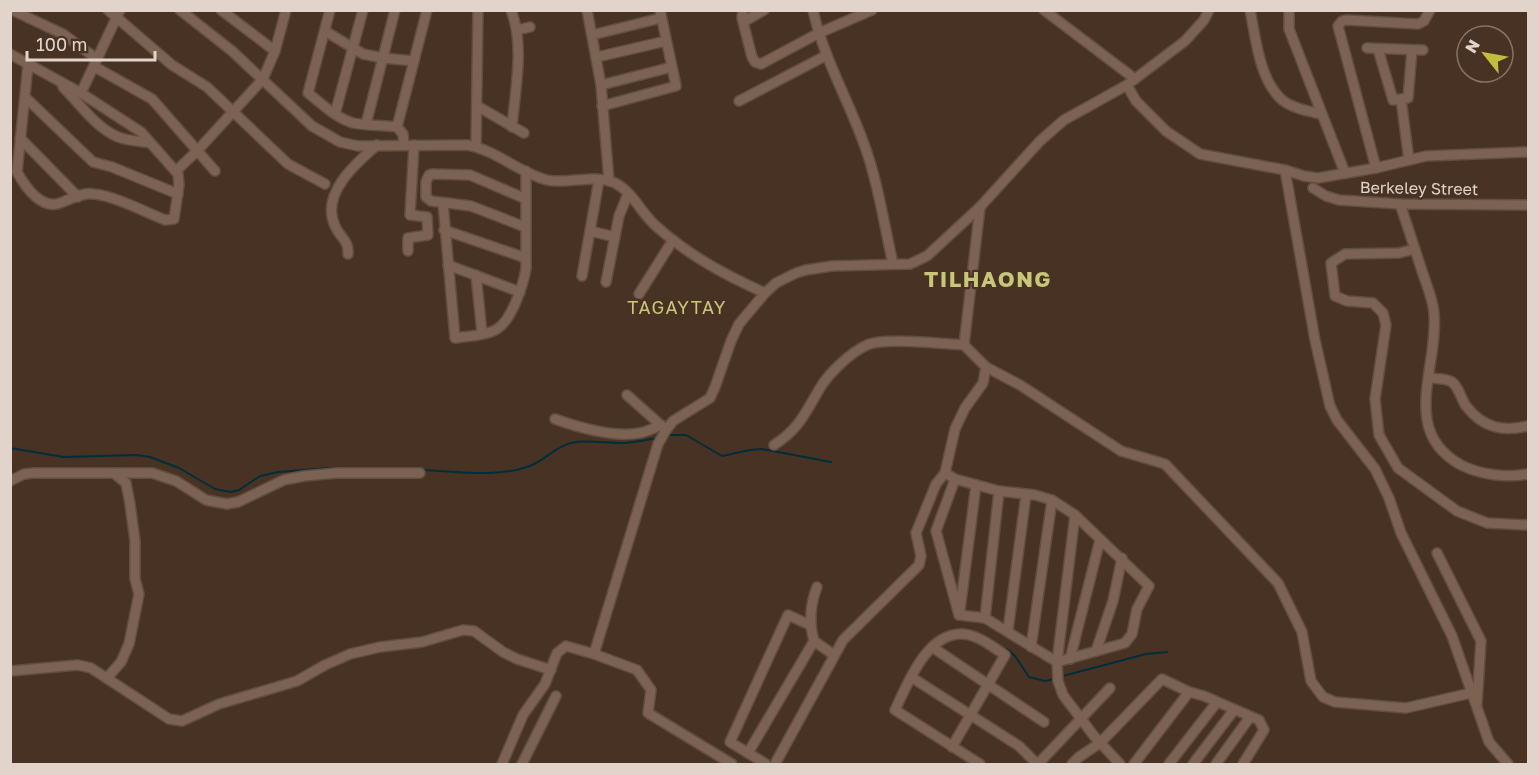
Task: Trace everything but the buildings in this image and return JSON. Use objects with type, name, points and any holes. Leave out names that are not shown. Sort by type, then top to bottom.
[{"type":"street","points":[[108,10],[118,14],[172,64],[207,87],[288,164],[325,184]]},
{"type":"street","points":[[180,10],[232,51],[320,132],[350,146],[476,146],[526,171],[553,181],[604,181],[618,186],[655,225],[673,240],[729,276],[765,292]]},
{"type":"street","points":[[221,10],[275,51]]},
{"type":"street","points":[[176,171],[263,79],[275,51],[286,10]]},
{"type":"street","points":[[330,10],[308,93],[347,121],[397,127],[403,134],[409,145],[410,215],[427,217],[428,235],[408,238],[408,251]]},
{"type":"street","points":[[335,114],[363,10]]},
{"type":"street","points":[[366,124],[394,10]]},
{"type":"street","points":[[397,127],[427,10]]},
{"type":"street","points":[[476,146],[478,10]]},
{"type":"street","points":[[510,10],[517,30],[518,47],[512,127]]},
{"type":"street","points":[[582,276],[590,231],[604,181],[602,85],[587,10]]},
{"type":"street","points":[[743,10],[742,22],[752,57],[759,64],[819,33],[872,10]]},
{"type":"street","points":[[742,22],[764,10]]},
{"type":"street","points":[[813,10],[827,55],[865,147],[893,264]]},
{"type":"street","points":[[1044,10],[1131,82],[1136,101],[1166,131],[1200,154],[1318,178],[1426,156],[1528,152]]},
{"type":"street","points":[[555,419],[571,425],[621,434],[636,434],[663,428],[680,415],[700,405],[710,398],[731,341],[740,324],[765,292],[785,278],[806,270],[832,266],[909,264],[927,256],[980,207],[1040,141],[1064,120],[1131,82],[1185,41],[1204,20],[1209,10]]},
{"type":"street","points":[[1250,10],[1269,84],[1282,100],[1300,109],[1321,114]]},
{"type":"street","points":[[1289,10],[1289,29],[1345,173]]},
{"type":"street","points":[[1376,168],[1338,26],[1346,20],[1418,24],[1424,21],[1430,10]]},
{"type":"street","points":[[11,12],[63,34],[96,63],[152,99],[215,171]]},
{"type":"street","points":[[118,14],[82,98],[94,121],[109,132],[120,138],[150,143]]},
{"type":"street","points":[[592,35],[660,14],[676,86],[602,106]]},
{"type":"street","points":[[517,30],[530,27]]},
{"type":"street","points":[[325,31],[363,54],[414,61]]},
{"type":"street","points":[[597,57],[666,41]]},
{"type":"street","points":[[1367,48],[1423,50]]},
{"type":"street","points":[[1378,49],[1393,100],[1408,98],[1412,50]]},
{"type":"street","points":[[10,54],[57,81],[82,98],[125,120],[141,132],[178,174],[174,219],[165,220],[93,193],[60,204],[48,205],[33,194],[17,172],[28,65]]},
{"type":"street","points":[[739,101],[827,55]]},
{"type":"street","points":[[602,85],[672,67]]},
{"type":"street","points":[[24,98],[93,162],[112,166],[178,194]]},
{"type":"street","points":[[1401,99],[1409,160]]},
{"type":"street","points":[[477,106],[524,133]]},
{"type":"street","points":[[20,138],[78,197]]},
{"type":"street","points":[[348,254],[348,243],[334,226],[332,209],[334,200],[337,190],[350,170],[377,145]]},
{"type":"street","points":[[1285,170],[1315,340],[1330,406],[1337,420],[1375,469],[1389,498],[1401,533],[1452,636],[1489,742],[1508,765]]},
{"type":"street","points":[[443,203],[455,338],[498,329],[520,292],[526,269],[526,171]]},
{"type":"street","points":[[525,227],[471,206],[431,201],[426,198],[427,178],[432,174],[470,175],[526,200]]},
{"type":"street","name":"Berkeley Street","points":[[1313,188],[1326,196],[1339,200],[1400,204],[1528,205]]},
{"type":"street","points":[[606,282],[621,208],[628,194]]},
{"type":"street","points":[[1400,204],[1434,314],[1429,378],[1425,396],[1426,421],[1436,443],[1451,459],[1467,468],[1495,475],[1528,474]]},
{"type":"street","points":[[964,345],[980,207]]},
{"type":"street","points":[[444,230],[526,258]]},
{"type":"street","points":[[590,231],[615,237]]},
{"type":"street","points":[[639,294],[673,240]]},
{"type":"street","points":[[1415,249],[1399,253],[1345,254],[1331,263],[1335,296],[1347,301],[1373,303],[1383,314],[1386,325],[1375,399],[1379,435],[1398,468],[1457,511],[1487,523],[1528,525]]},
{"type":"street","points":[[448,265],[520,292]]},
{"type":"street","points":[[476,275],[483,333]]},
{"type":"street","points":[[774,445],[791,434],[802,420],[826,378],[868,345],[885,341],[964,345],[986,367],[1020,385],[1121,451],[1165,465],[1278,583],[1302,632],[1311,681],[1323,697],[1335,702],[1397,709],[1471,693]]},
{"type":"street","points":[[775,765],[843,640],[919,565],[921,556],[916,533],[936,484],[945,473],[955,429],[965,408],[983,383],[986,367]]},
{"type":"street","points":[[1429,378],[1450,380],[1455,384],[1466,406],[1489,425],[1510,430],[1528,426]]},
{"type":"street","points":[[627,395],[663,428]]},
{"type":"street","points":[[594,654],[663,428]]},
{"type":"street","points":[[10,481],[24,474],[34,473],[152,473],[176,481],[206,500],[227,504],[238,502],[284,480],[304,476],[337,473],[420,473]]},
{"type":"street","points":[[945,473],[955,479],[999,491],[1035,495],[1052,500],[1075,515],[1149,586],[1137,609],[1132,634],[1125,643],[1057,662],[985,618],[959,615]]},
{"type":"street","points":[[107,678],[121,662],[129,644],[139,594],[135,579],[135,541],[126,483],[115,474]]},
{"type":"street","points":[[955,479],[936,531],[959,615]]},
{"type":"street","points":[[959,615],[976,485]]},
{"type":"street","points":[[985,618],[999,491]]},
{"type":"street","points":[[1008,630],[1026,495]]},
{"type":"street","points":[[1031,647],[1052,500]]},
{"type":"street","points":[[1075,515],[1057,678],[1063,695],[1120,765]]},
{"type":"street","points":[[1070,658],[1100,540]]},
{"type":"street","points":[[1437,553],[1481,640],[1477,709]]},
{"type":"street","points":[[1096,651],[1113,601],[1122,558]]},
{"type":"street","points":[[817,587],[813,598],[810,625],[814,641],[834,655]]},
{"type":"street","points":[[766,765],[730,742],[788,615],[810,625]]},
{"type":"street","points":[[10,671],[78,665],[91,668],[169,718],[182,721],[219,704],[297,681],[350,654],[380,647],[422,642],[463,630],[474,631],[516,659],[551,669]]},
{"type":"street","points":[[952,747],[1005,655],[984,642],[964,634],[948,636],[921,658],[895,710],[952,747],[980,765]]},
{"type":"street","points":[[747,765],[750,754],[814,641]]},
{"type":"street","points":[[502,765],[523,715],[545,684],[557,653],[566,646],[637,670],[651,690],[648,713],[732,765]]},
{"type":"street","points":[[932,647],[1044,722]]},
{"type":"street","points":[[910,677],[1019,746],[1037,765],[1110,688]]},
{"type":"street","points":[[1078,762],[1100,743],[1162,679],[1259,720],[1264,730],[1243,765]]},
{"type":"street","points":[[1134,765],[1189,692]]},
{"type":"street","points":[[522,765],[556,696]]},
{"type":"street","points":[[1169,765],[1217,702]]},
{"type":"street","points":[[1193,765],[1234,710]]},
{"type":"street","points":[[1216,765],[1250,717]]},
{"type":"waterway","points":[[669,435],[686,435],[722,456],[762,449],[831,462]]},
{"type":"waterway","points":[[422,470],[501,472],[533,465],[571,443],[585,441],[626,443],[658,438]]},
{"type":"waterway","points":[[10,448],[64,457],[136,455],[150,457],[179,468],[215,489],[231,492],[239,490],[260,476],[278,472],[329,468],[386,469]]},
{"type":"waterway","points":[[1007,649],[1015,656],[1029,677],[1045,681],[1054,679]]},
{"type":"waterway","points":[[1059,677],[1146,654],[1167,652]]},
{"type":"district","name":"TILHAONG","points":[[988,278]]},
{"type":"district","name":"TAGAYTAY","points":[[677,307]]}]
